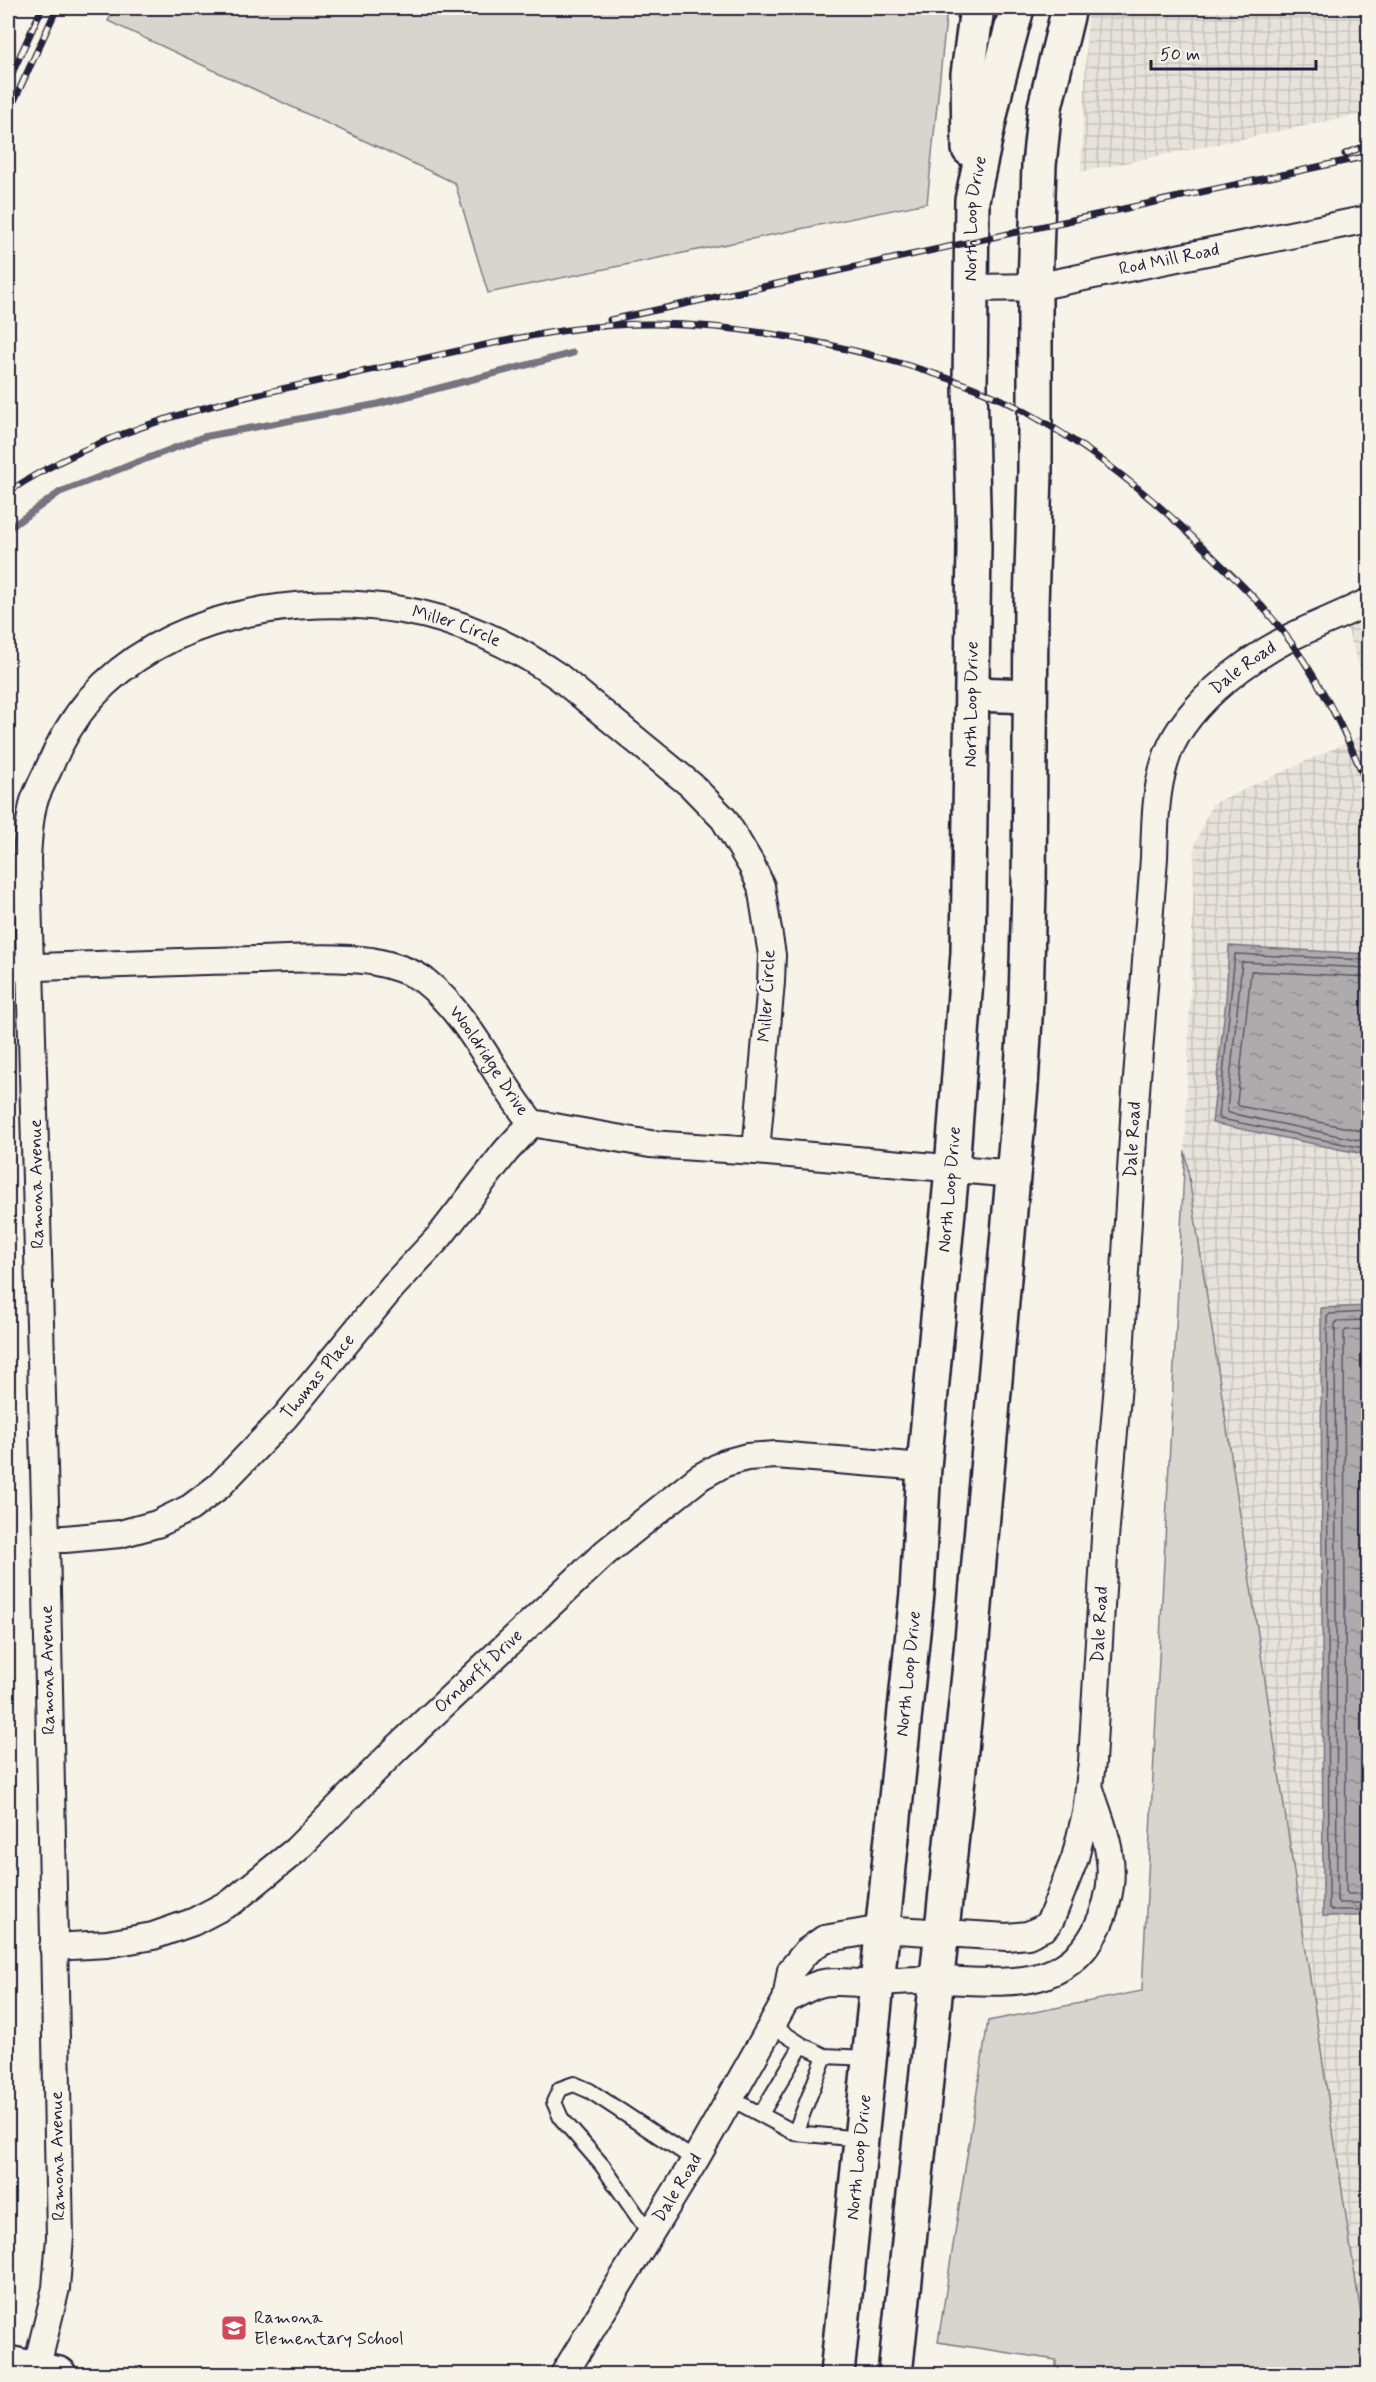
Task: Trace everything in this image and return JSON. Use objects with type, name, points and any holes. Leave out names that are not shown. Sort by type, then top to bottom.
[{"type":"main road","points":[[972,200],[968,75],[976,8]]},
{"type":"main road","name":"North Loop Drive","points":[[837,2374],[917,1593],[924,1467],[952,1169],[968,953],[974,545],[970,288],[972,200],[996,88],[1017,8]]},
{"type":"main road","points":[[895,2374],[969,1674],[1026,1002],[1035,473],[1035,287],[1039,165],[1045,107],[1069,8]]},
{"type":"main road","points":[[972,694],[1030,696]]},
{"type":"street","name":"Rod Mill Road","points":[[970,288],[1035,287],[1368,219]]},
{"type":"street","name":"Dale Road","points":[[564,2374],[695,2160],[786,2000],[791,1970],[806,1952],[824,1939],[882,1929],[1007,1937],[1028,1935],[1045,1927],[1058,1906],[1075,1858],[1090,1786],[1155,824],[1165,762],[1175,738],[1201,703],[1220,686],[1251,662],[1287,639],[1368,602]]},
{"type":"street","name":"Miller Circle","points":[[20,967],[29,825],[35,799],[61,740],[91,698],[127,665],[160,645],[227,618],[288,606],[358,605],[403,610],[478,632],[538,662],[691,784],[724,819],[761,886],[772,955],[756,1151]]},
{"type":"street","name":"Wooldridge Drive","points":[[20,967],[186,961],[329,959],[372,961],[423,980],[449,1004],[511,1098],[532,1123],[650,1144],[1013,1174]]},
{"type":"street","name":"Ramona Avenue","points":[[20,967],[46,1539],[60,2237],[56,2288],[34,2369]]},
{"type":"street","name":"Thomas Place","points":[[46,1539],[120,1534],[158,1524],[190,1508],[219,1486],[285,1417],[393,1286],[440,1236],[506,1151],[532,1123]]},
{"type":"street","name":"Orndorff Drive","points":[[53,1947],[107,1944],[153,1936],[193,1922],[233,1901],[296,1850],[395,1750],[606,1552],[700,1477],[725,1463],[747,1457],[776,1455],[924,1467]]},
{"type":"street","name":"Dale Road","points":[[786,2000],[818,1984],[936,1980],[1015,1982],[1038,1978],[1068,1965],[1090,1942],[1103,1917],[1111,1877],[1110,1853],[1090,1786]]},
{"type":"lane","points":[[771,2025],[802,2045],[825,2056],[868,2058]]},
{"type":"lane","points":[[761,2114],[802,2045]]},
{"type":"lane","points":[[795,2133],[825,2056]]},
{"type":"lane","points":[[650,2234],[602,2165],[561,2118],[554,2102],[560,2089],[574,2084],[590,2091],[695,2160]]},
{"type":"lane","points":[[730,2098],[795,2133],[861,2139]]},
{"type":"shaded area","points":[[115,8],[947,8],[927,203],[488,293],[455,183],[108,21]]},
{"type":"shaded area","points":[[1088,8],[1368,8],[1368,113],[1081,172]]},
{"type":"shaded area","points":[[1368,621],[1368,692],[1347,629]]},
{"type":"shaded area","points":[[1368,733],[1368,2362],[1185,1151],[1195,843],[1212,804]]},
{"type":"shaded area","points":[[1185,1151],[1368,2374],[1056,2374],[1056,2360],[938,2342],[988,2021],[1142,1991]]},
{"type":"water","points":[[1229,946],[1368,954],[1368,1155],[1212,1123],[1226,1000]]},
{"type":"water","points":[[1368,1306],[1368,1916],[1323,1916],[1321,1308]]},
{"type":"waterway","points":[[8,529],[60,492],[203,437],[378,404],[573,353]]},
{"type":"railway","points":[[8,82],[42,8]]},
{"type":"railway","points":[[8,114],[57,8]]},
{"type":"railway","points":[[1345,154],[1368,145]]},
{"type":"railway","points":[[610,320],[1368,156]]},
{"type":"railway","points":[[8,492],[49,467],[91,447],[135,429],[180,415],[273,391],[545,333],[581,328],[654,324],[717,327],[811,341],[873,355],[988,393],[1059,431],[1127,480],[1190,534],[1252,595],[1281,629],[1324,694],[1348,740],[1368,787]]},
{"type":"place","name":"Ramona Elementary School","points":[[234,2328]]}]
